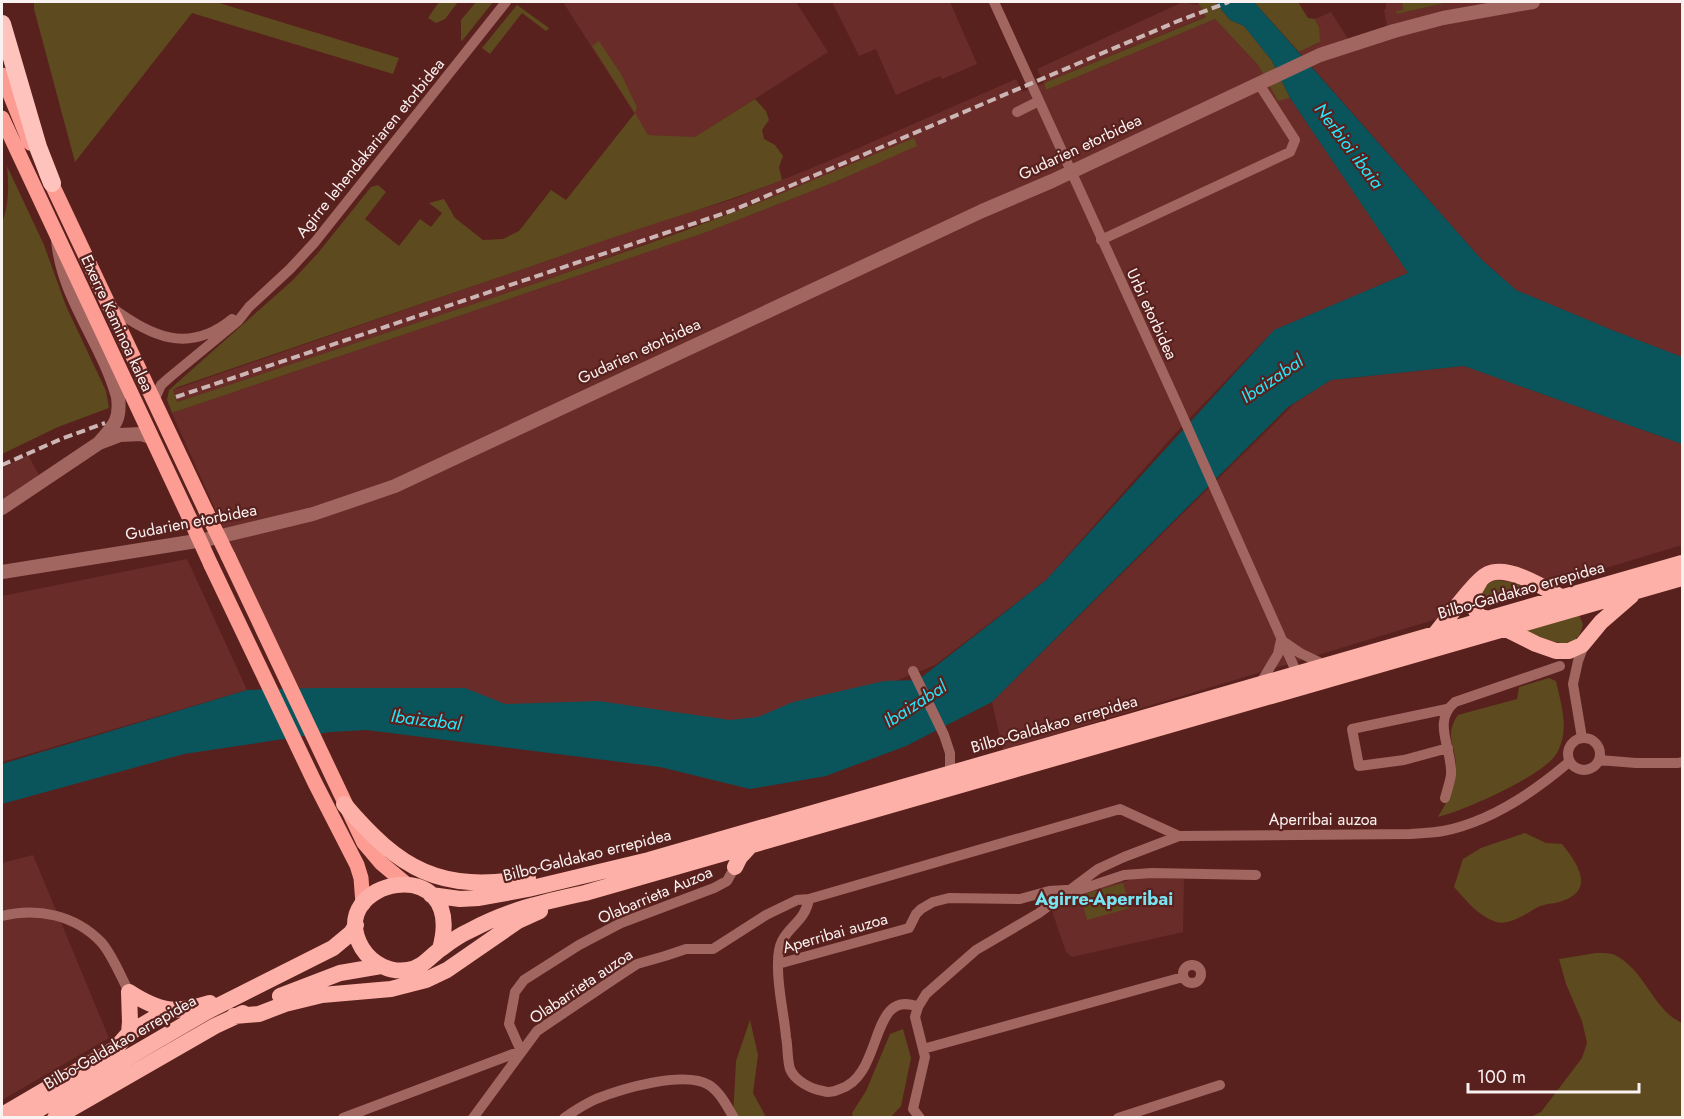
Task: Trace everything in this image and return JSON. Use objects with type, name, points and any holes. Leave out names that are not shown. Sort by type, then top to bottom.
[{"type":"highway","points":[[2,24],[38,147],[52,183]]},
{"type":"highway","name":"Bilbo-Galdakao errepidea","points":[[405,883],[432,895],[460,899],[479,898],[649,860],[1260,684],[1300,680],[1325,665],[1683,562]]},
{"type":"highway","points":[[1436,634],[1480,581],[1494,573],[1507,573],[1524,578],[1580,607],[1590,618],[1591,624],[1586,639]]},
{"type":"highway","name":"Bilbo-Galdakao errepidea","points":[[55,1118],[234,1016],[297,988],[340,973],[381,966],[399,970],[418,968],[465,932],[492,918],[523,907],[585,893],[751,845],[1300,680],[1505,629],[1683,578]]},
{"type":"highway","points":[[1480,581],[1471,600],[1478,615],[1556,651],[1569,651],[1577,648],[1616,608],[1639,590]]},
{"type":"highway","points":[[344,804],[378,842],[401,860],[427,873],[456,882],[476,884],[508,882],[574,871],[604,870]]},
{"type":"highway","points":[[716,855],[726,857],[735,867],[740,857],[751,845]]},
{"type":"highway","points":[[363,904],[380,888],[405,883]]},
{"type":"highway","name":"Bilbo-Galdakao errepidea","points":[[234,1016],[259,1014],[285,1004],[322,995],[391,989],[426,980],[447,970],[518,921],[585,893]]},
{"type":"highway","points":[[432,895],[440,906],[444,920],[444,934],[440,949]]},
{"type":"highway","name":"Bilbo-Galdakao errepidea","points":[[24,1118],[242,993],[333,948],[351,933],[363,904]]},
{"type":"highway","points":[[356,925],[357,938],[363,949],[381,966]]},
{"type":"highway","points":[[129,992],[146,1002],[174,1011],[197,1008],[242,993]]},
{"type":"highway","points":[[129,992],[129,1033]]},
{"type":"highway","points":[[2,1115],[115,1049],[129,1033],[168,1010]]},
{"type":"main road","name":"Etxerre Kaminoa kalea","points":[[2,75],[33,149],[52,183],[344,804]]},
{"type":"main road","points":[[2,110],[13,142]]},
{"type":"main road","points":[[2,118],[13,142]]},
{"type":"main road","name":"Etxerre Kaminoa kalea","points":[[13,142],[266,682],[357,865],[361,879],[363,904]]},
{"type":"main road","points":[[344,804],[364,843],[381,863],[405,883]]},
{"type":"street","name":"Agirre lehendakariaren etorbidea","points":[[154,401],[161,385],[238,321],[249,307],[315,242],[506,2]]},
{"type":"street","name":"Urbi etorbidea","points":[[994,2],[1300,680]]},
{"type":"street","name":"Gudarien etorbidea","points":[[2,572],[209,539],[313,514],[394,486],[1320,55],[1443,18],[1533,2]]},
{"type":"street","points":[[1101,240],[1290,152],[1294,141],[1262,83]]},
{"type":"street","points":[[1017,112],[1039,101]]},
{"type":"street","points":[[58,238],[60,260],[67,281],[118,397],[117,423],[99,443]]},
{"type":"street","name":"Agirre lehendakariaren etorbidea","points":[[110,306],[139,327],[174,339],[188,339],[208,333],[249,307]]},
{"type":"street","points":[[2,508],[99,443],[120,435],[141,434],[151,437]]},
{"type":"street","points":[[1582,738],[1573,684],[1586,639]]},
{"type":"street","points":[[1260,684],[1278,654],[1281,640],[1300,653],[1325,665]]},
{"type":"street","points":[[1550,650],[1573,684]]},
{"type":"street","points":[[1444,798],[1451,775],[1443,720],[1447,709],[1455,702],[1560,666]]},
{"type":"street","points":[[913,671],[944,735],[950,753],[950,773]]},
{"type":"street","points":[[1447,709],[1352,729],[1359,766],[1404,760],[1448,748]]},
{"type":"street","points":[[1582,738],[1594,741],[1598,747],[1599,760],[1596,765],[1585,771],[1573,767],[1569,762],[1568,749],[1576,740],[1582,738]]},
{"type":"street","points":[[1599,760],[1636,763],[1683,762]]},
{"type":"street","name":"Aperribai auzoa","points":[[1256,875],[1152,873],[1124,876],[1082,889],[1071,889],[1049,891],[1020,900],[949,898],[933,902],[921,909],[909,928],[778,964],[790,1070],[809,1088],[829,1093],[846,1088],[857,1080],[869,1061],[884,1016],[894,1005],[907,1002],[918,1007],[926,994],[976,950],[1039,913],[1071,889],[1098,869],[1124,856],[1179,836],[1410,834],[1442,831],[1470,823],[1503,807],[1543,784],[1569,762]]},
{"type":"street","name":"Olabarrieta auzoa","points":[[473,1118],[537,1031],[637,964],[686,950],[713,949],[765,915],[797,900],[809,899],[1120,809],[1179,836]]},
{"type":"street","name":"Olabarrieta Auzoa","points":[[521,1051],[509,1024],[515,992],[524,980],[579,945],[621,923],[714,888],[727,881],[735,867]]},
{"type":"street","points":[[778,964],[782,940],[798,923],[807,908],[809,899]]},
{"type":"street","points":[[2,916],[42,912],[75,922],[102,943],[129,992]]},
{"type":"street","points":[[923,1049],[1183,977]]},
{"type":"street","points":[[916,1116],[913,1109],[925,1057],[915,1017],[918,1007]]},
{"type":"street","name":"Olabarrieta auzoa","points":[[343,1118],[521,1051]]},
{"type":"street","points":[[564,1118],[595,1100],[668,1080],[706,1083],[716,1091],[734,1118]]},
{"type":"street","points":[[1118,1118],[1220,1084]]},
{"type":"shaded area","points":[[34,2],[216,2],[399,58],[393,74],[192,13],[75,162]]},
{"type":"shaded area","points":[[439,2],[458,2],[445,19],[436,23],[428,18]]},
{"type":"shaded area","points":[[476,2],[493,2],[462,41],[461,20]]},
{"type":"shaded area","points":[[563,2],[796,2],[828,52],[694,138],[648,135]]},
{"type":"shaded area","points":[[832,2],[950,2],[977,64],[942,79],[940,76],[896,95],[876,49],[859,56]]},
{"type":"shaded area","points":[[1183,2],[1196,5],[1200,3],[1207,16],[1044,83],[1037,69]]},
{"type":"shaded area","points":[[1198,2],[1215,2],[1230,20],[1244,26],[1272,61],[1290,98],[1278,101],[1258,65],[1215,19],[1046,90],[1044,83],[1206,17]]},
{"type":"shaded area","points":[[1254,2],[1298,2],[1308,18],[1315,19],[1319,27],[1320,42],[1299,52]]},
{"type":"shaded area","points":[[1386,2],[1402,2],[1403,10],[1397,14],[1449,2],[1682,2],[1682,357],[1516,290],[1481,259],[1299,52],[1319,43],[1319,27],[1315,19],[1331,12],[1348,39],[1387,26],[1384,10]]},
{"type":"shaded area","points":[[1402,2],[1449,2],[1397,14],[1396,11],[1403,10]]},
{"type":"shaded area","points":[[517,5],[549,28],[546,31],[522,13],[490,54],[482,48]]},
{"type":"shaded area","points":[[1215,19],[1258,65],[1278,100],[1290,98],[1408,273],[1274,330],[1171,438],[1046,580],[935,665],[792,723],[654,727],[295,688],[172,413],[707,232],[835,182],[916,146],[914,139],[763,201],[540,282],[177,402],[173,390],[614,236],[737,198],[824,163],[1016,79],[1022,92],[1044,83],[1046,90]]},
{"type":"shaded area","points":[[599,41],[621,74],[637,107],[635,113],[592,46]]},
{"type":"shaded area","points":[[755,99],[766,111],[769,120],[762,130],[764,139],[775,145],[783,156],[779,167],[782,180],[178,387],[173,390],[177,402],[540,282],[681,232],[763,201],[914,138],[917,146],[835,182],[707,232],[172,413],[167,400],[169,390],[293,280],[318,253],[371,187],[378,185],[386,192],[365,219],[399,246],[420,219],[431,227],[442,213],[429,203],[444,199],[455,218],[483,240],[503,239],[519,231],[551,190],[566,200],[635,113],[648,135],[695,137]]},
{"type":"shaded area","points":[[7,166],[44,245],[66,306],[106,391],[109,408],[58,427],[2,454],[2,223],[8,195]]},
{"type":"shaded area","points":[[1464,366],[1682,444],[1682,545],[1003,750],[992,702],[1295,403],[1331,380]]},
{"type":"shaded area","points":[[28,455],[39,475],[2,501],[2,468]]},
{"type":"shaded area","points":[[187,559],[247,690],[2,762],[2,596]]},
{"type":"shaded area","points":[[1495,580],[1516,583],[1536,593],[1483,608],[1482,591]]},
{"type":"shaded area","points":[[1579,615],[1583,624],[1580,634],[1568,643],[1551,641],[1526,631]]},
{"type":"shaded area","points":[[1549,678],[1556,681],[1563,718],[1562,740],[1555,755],[1533,774],[1517,783],[1483,800],[1438,817],[1456,776],[1456,761],[1451,736],[1458,715],[1517,699],[1519,687]]},
{"type":"shaded area","points":[[1525,833],[1546,843],[1562,844],[1580,873],[1579,888],[1574,895],[1565,900],[1538,907],[1512,921],[1496,922],[1478,912],[1454,887],[1463,859],[1481,848]]},
{"type":"shaded area","points":[[33,855],[109,1038],[2,1100],[2,863]]},
{"type":"shaded area","points":[[1156,877],[1184,879],[1183,932],[1072,957],[1066,952],[1051,908],[1081,892],[1134,879]]},
{"type":"shaded area","points":[[1123,883],[1130,908],[1087,920],[1080,895]]},
{"type":"shaded area","points":[[1596,953],[1613,954],[1625,962],[1634,970],[1664,1009],[1682,1023],[1682,1117],[1531,1117],[1541,1112],[1582,1058],[1587,1043],[1582,1021],[1566,984],[1559,959]]},
{"type":"shaded area","points":[[750,1020],[758,1055],[753,1093],[766,1117],[733,1118],[736,1061]]},
{"type":"shaded area","points":[[903,1029],[911,1058],[901,1106],[891,1117],[853,1117],[852,1113],[866,1091],[890,1034]]},
{"type":"water","points":[[1215,2],[1254,2],[1481,259],[1516,290],[1682,357],[1682,444],[1464,366],[1331,380],[1288,407],[992,702],[906,746],[826,776],[750,789],[660,767],[366,730],[330,732],[184,754],[2,804],[2,764],[247,690],[465,688],[505,704],[598,701],[730,720],[758,717],[793,702],[884,681],[918,680],[1046,580],[1274,330],[1408,273],[1290,98],[1272,61],[1244,26],[1230,20]]},
{"type":"railway","points":[[176,397],[731,211],[1178,21],[1229,2]]},
{"type":"railway","points":[[2,465],[105,423]]},
{"type":"district","name":"Agirre-Aperribai","points":[[1104,899]]},
{"type":"water label","name":"Nerbioi ibaia","points":[[1349,146]]},
{"type":"water label","name":"Ibaizabal","points":[[1272,379]]},
{"type":"water label","name":"Ibaizabal","points":[[915,704]]},
{"type":"water label","name":"Ibaizabal","points":[[426,720]]}]
